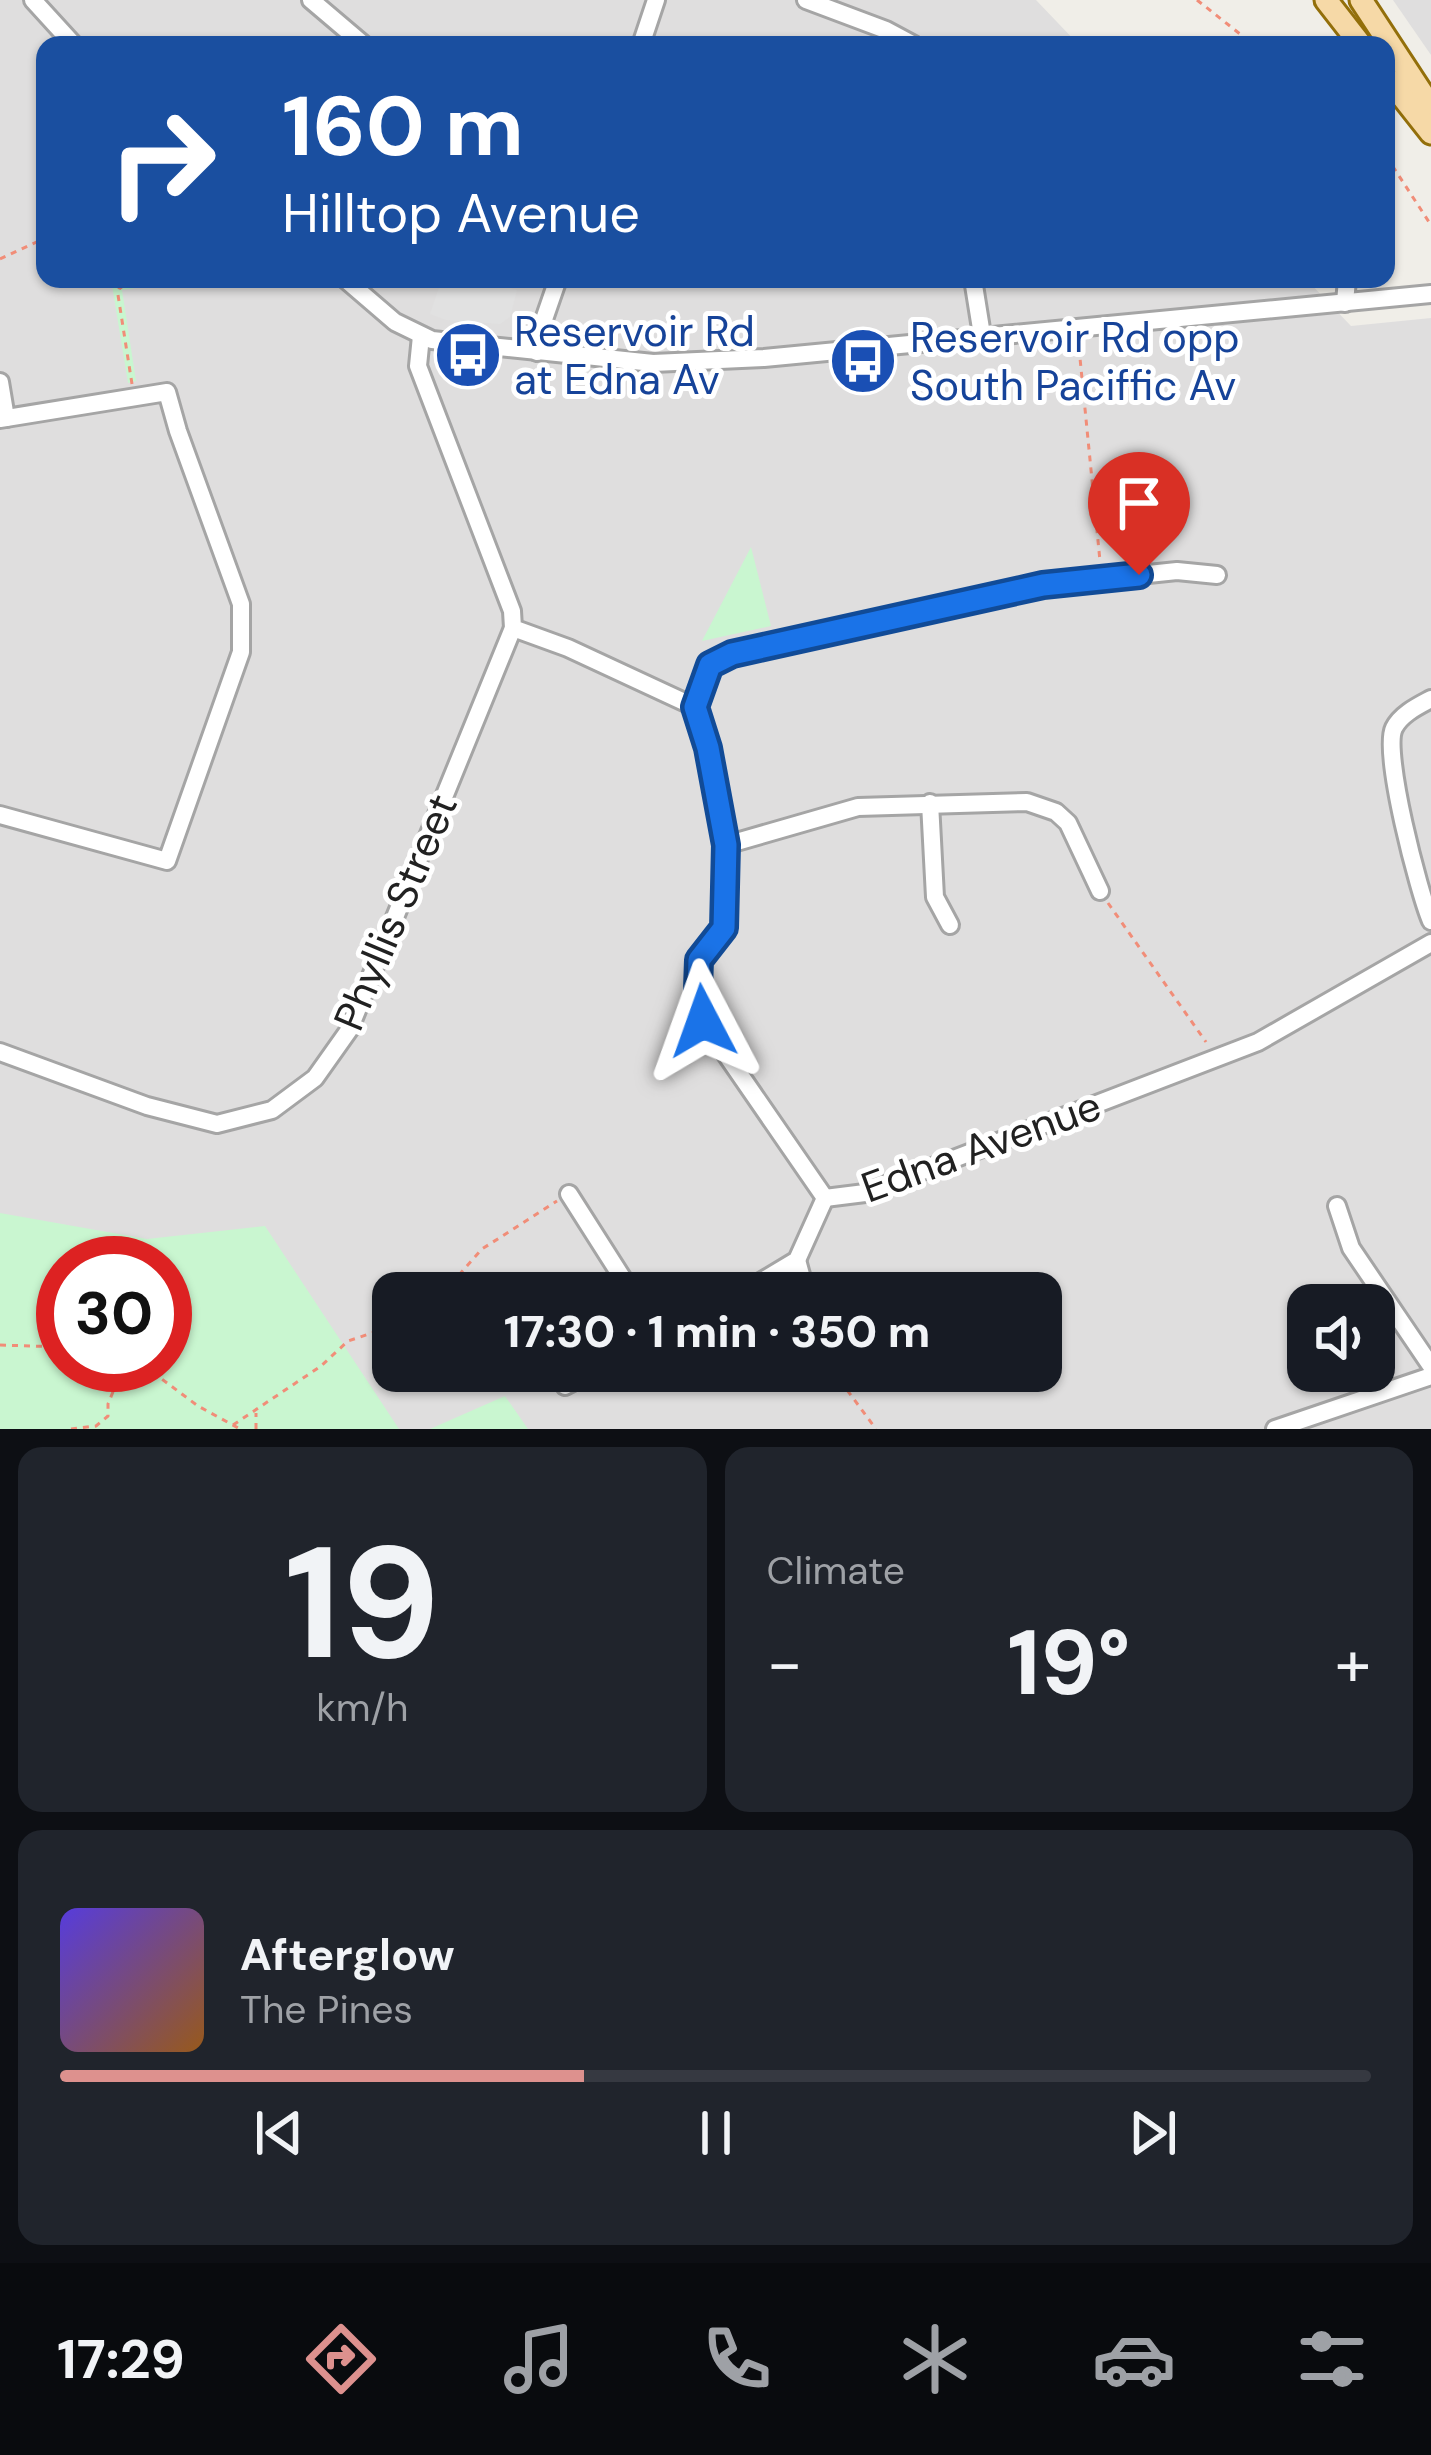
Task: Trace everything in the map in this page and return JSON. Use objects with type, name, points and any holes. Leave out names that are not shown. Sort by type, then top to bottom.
[{"type":"main road","points":[[1326,0],[1354,36]]},
{"type":"main road","points":[[1361,0],[1385,36]]},
{"type":"main road","points":[[1395,52],[1431,107]]},
{"type":"main road","points":[[1395,88],[1431,134]]},
{"type":"street","points":[[33,0],[66,36]]},
{"type":"street","points":[[311,0],[353,36]]},
{"type":"street","points":[[644,36],[656,0]]},
{"type":"street","points":[[806,0],[897,36]]},
{"type":"street","points":[[355,288],[395,322],[444,343],[653,362],[712,361],[1431,295]]},
{"type":"street","points":[[537,352],[539,331],[555,288]]},
{"type":"street","points":[[974,288],[982,335]]},
{"type":"street","points":[[1345,303],[1346,288]]},
{"type":"street","points":[[421,336],[418,366],[512,611],[513,628],[695,707],[705,673],[732,654],[1043,585],[1177,571],[1216,575]]},
{"type":"street","points":[[0,382],[3,419],[167,392],[241,604],[241,652],[167,861],[0,815]]},
{"type":"street","name":"Phyllis Street","points":[[0,1052],[147,1106],[217,1124],[272,1110],[315,1078],[349,1030],[513,628]]},
{"type":"street","points":[[1431,699],[1402,718],[1390,741],[1415,870],[1431,921]]},
{"type":"street","name":"Edna Avenue","points":[[695,707],[708,748],[726,845],[724,928],[699,960],[703,1021],[825,1198],[865,1193],[1258,1042],[1431,943]]},
{"type":"street","points":[[726,845],[839,810],[1027,802],[1056,812],[1068,823],[1100,891]]},
{"type":"street","points":[[930,803],[935,897],[950,925]]},
{"type":"street","points":[[569,1194],[619,1272]]},
{"type":"street","points":[[777,1272],[797,1260],[825,1198]]},
{"type":"street","points":[[1337,1206],[1352,1248],[1431,1366]]},
{"type":"street","points":[[797,1260],[800,1272]]},
{"type":"street","points":[[1275,1429],[1431,1376]]},
{"type":"path","points":[[1197,0],[1243,36]]},
{"type":"path","points":[[1395,170],[1431,225]]},
{"type":"path","points":[[0,259],[36,242]]},
{"type":"path","points":[[120,288],[134,398]]},
{"type":"path","points":[[1079,348],[1102,578]]},
{"type":"path","points":[[1100,891],[1217,1058]]},
{"type":"path","points":[[461,1272],[482,1249],[569,1194]]},
{"type":"path","points":[[232,1425],[348,1341],[372,1333]]},
{"type":"path","points":[[0,1345],[36,1346]]},
{"type":"path","points":[[71,1429],[96,1426],[108,1416],[113,1392]]},
{"type":"path","points":[[178,1392],[240,1429]]},
{"type":"path","points":[[849,1392],[876,1429]]},
{"type":"path","points":[[256,1412],[256,1429]]},
{"type":"shaded area","points":[[0,0],[1036,0],[1070,36],[36,36],[36,288],[1315,288],[1351,326],[1431,318],[1431,1429],[0,1429]]},
{"type":"shaded area","points":[[1393,0],[1431,0],[1431,55]]},
{"type":"shaded area","points":[[439,288],[517,290],[510,317],[500,324],[446,320],[430,314]]},
{"type":"green space","points":[[112,288],[136,288],[122,290],[136,381],[128,383]]},
{"type":"green space","points":[[751,547],[771,626],[702,641]]},
{"type":"green space","points":[[0,1213],[130,1236],[36,1236],[36,1392],[192,1392],[192,1236],[174,1236],[265,1226],[399,1429],[0,1429]]},
{"type":"green space","points":[[505,1396],[528,1429],[430,1429]]},
{"type":"place","name":"Reservoir Rd at Edna Av","points":[[468,355]]},
{"type":"place","name":"Reservoir Rd opp South Paciffic Av","points":[[863,361]]},
{"type":"route","points":[[703,1021],[699,960],[724,928],[726,845],[708,748],[695,707],[710,665],[732,654],[1043,585],[1139,575]]}]
